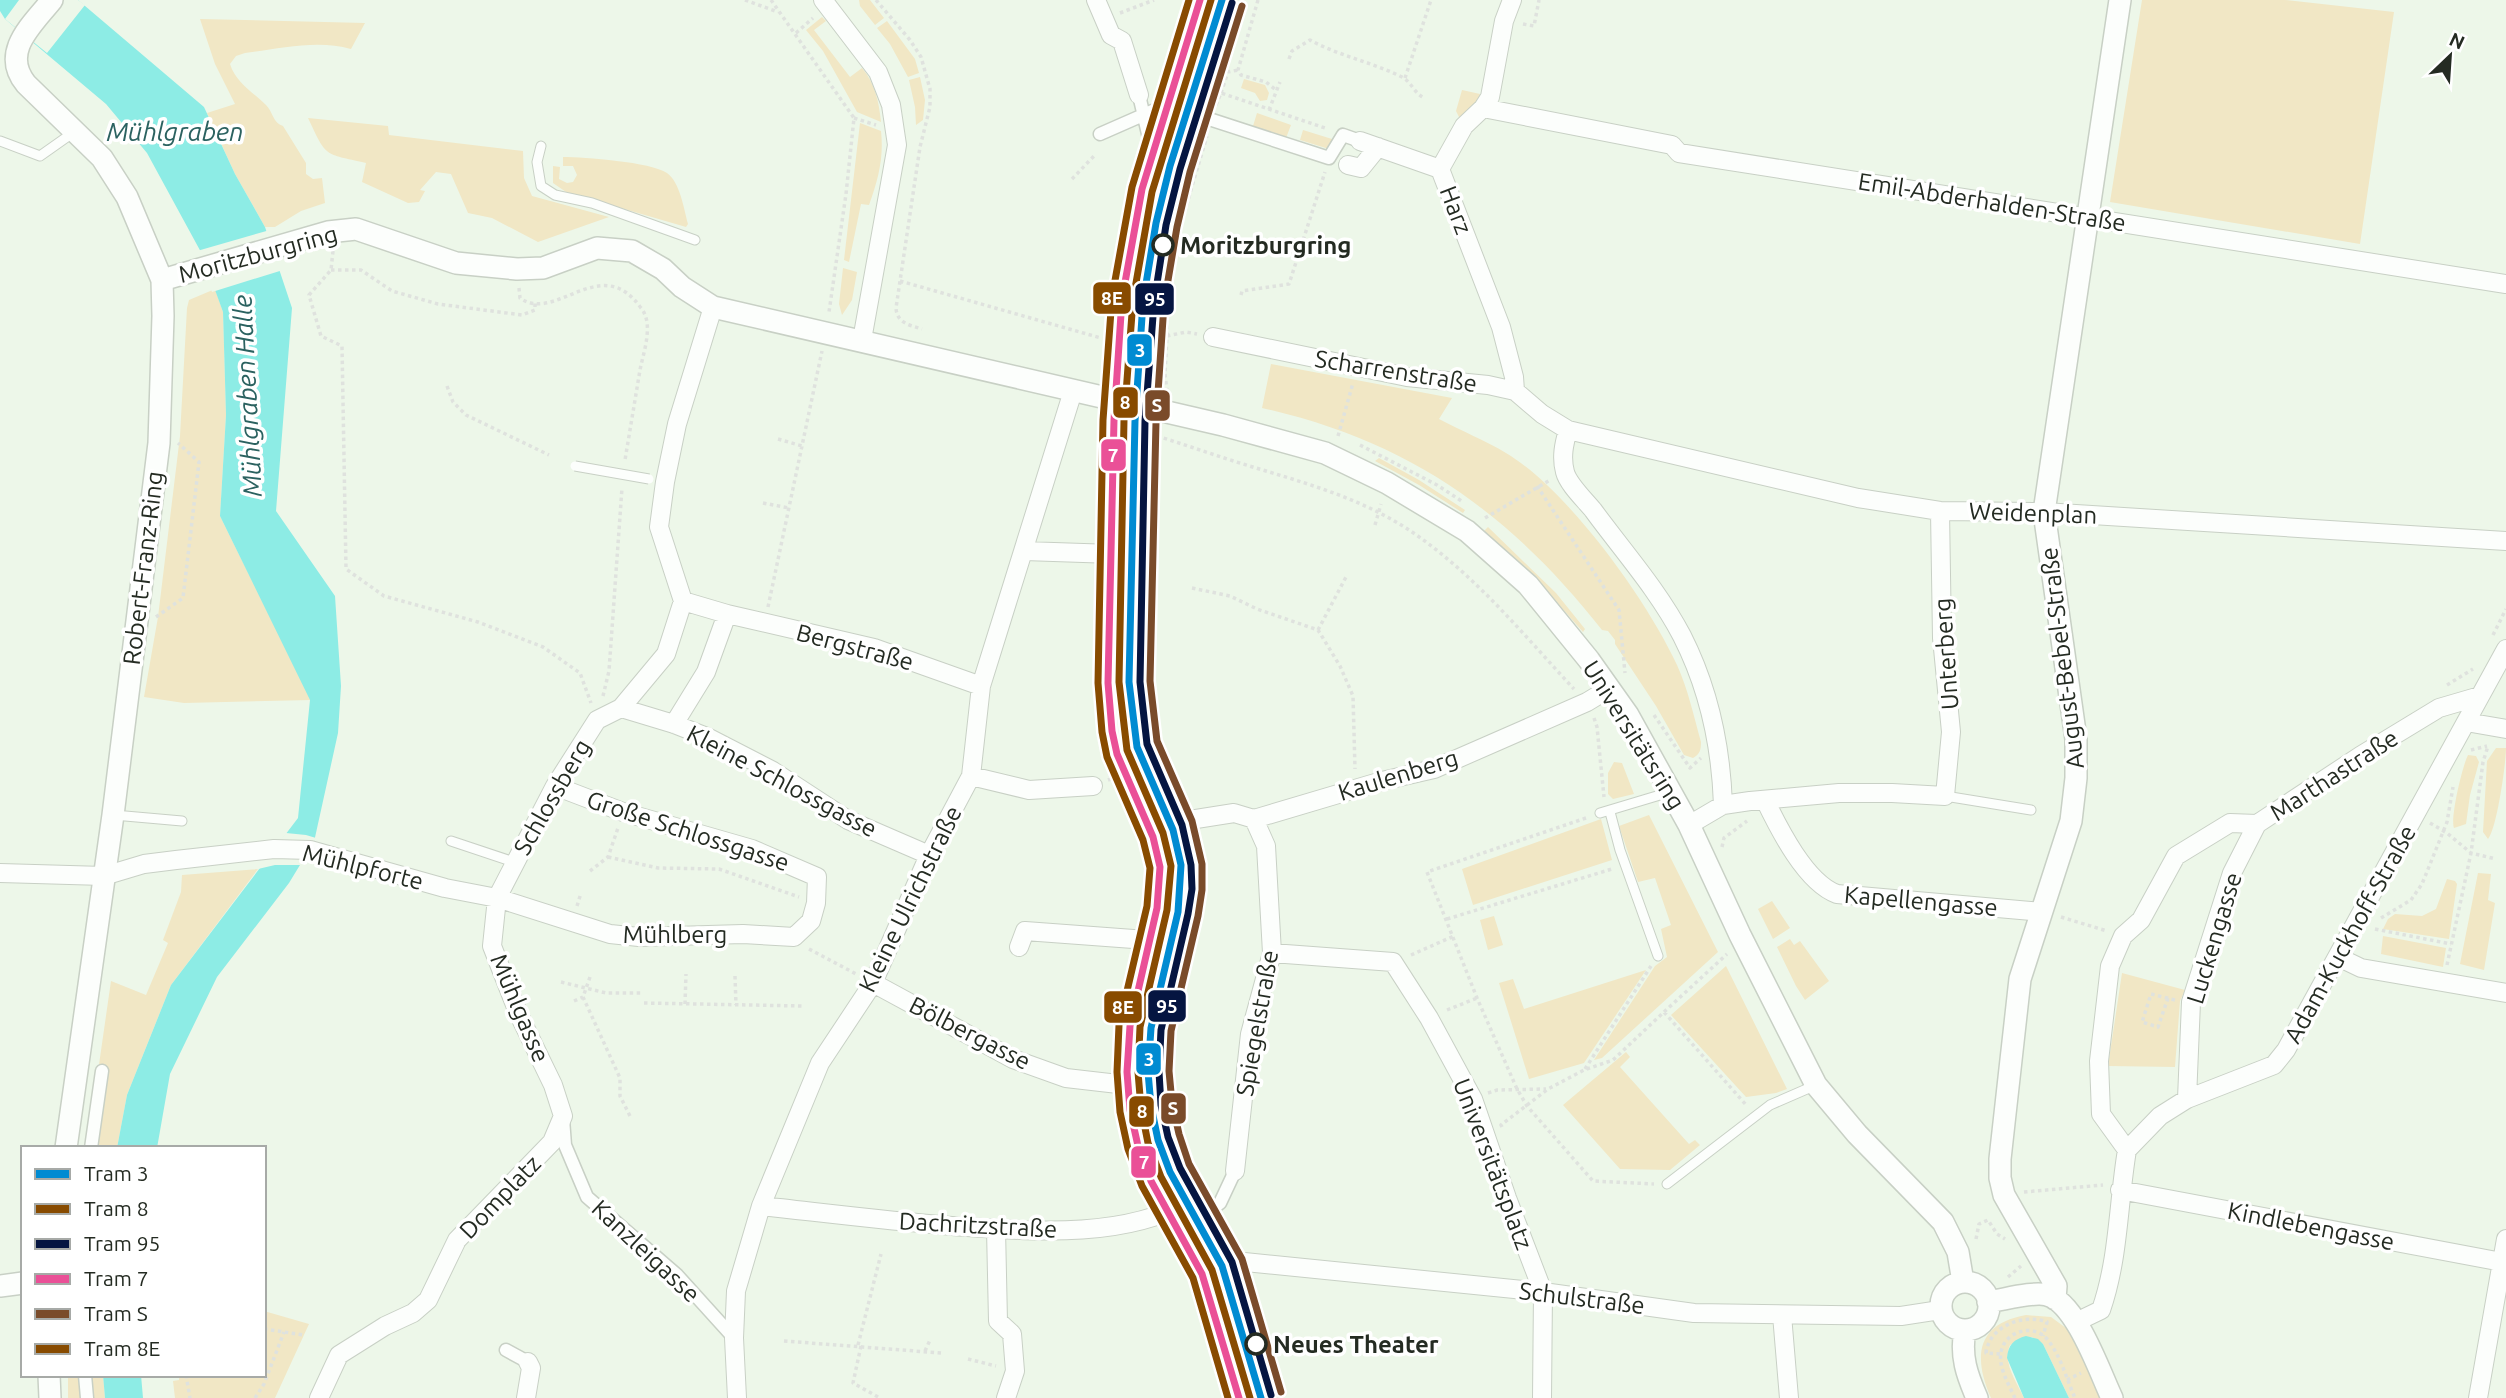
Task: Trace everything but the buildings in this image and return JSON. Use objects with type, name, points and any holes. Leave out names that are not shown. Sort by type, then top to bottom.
[{"type":"street","name":"Robert-Franz-Ring","points":[[52,0],[23,37],[15,56],[19,76],[102,158],[127,197],[162,281],[163,316],[159,443],[113,815],[66,1146]]},
{"type":"street","points":[[1096,0],[1111,35],[1122,41],[1139,95],[1151,148]]},
{"type":"street","points":[[1116,400],[1116,369],[1128,300],[1140,258],[1154,185],[1218,0]]},
{"type":"street","name":"Harz","points":[[1512,0],[1504,21],[1490,97],[1483,108],[1464,126],[1440,169],[1501,327],[1515,391]]},
{"type":"street","name":"August-Bebel-Straße","points":[[2055,1299],[2056,1286],[2004,1195],[2000,1159],[2020,979],[2071,821],[2076,778],[2076,739],[2044,512],[2120,0]]},
{"type":"street","points":[[828,2],[878,72],[891,105],[897,145],[862,340]]},
{"type":"street","points":[[1100,134],[1166,105],[1329,158],[1343,135],[1440,169]]},
{"type":"street","name":"Emil-Abderhalden-Straße","points":[[1483,108],[1672,145],[1679,153],[2506,284]]},
{"type":"street","points":[[1348,165],[1361,168],[1378,147]]},
{"type":"street","name":"Moritzburgring","points":[[162,281],[328,232],[356,229],[456,263],[517,269],[542,268],[597,248],[632,251],[663,268],[682,287],[713,307],[1073,391]]},
{"type":"street","points":[[621,708],[666,654],[683,601],[659,527],[657,480],[713,307]]},
{"type":"street","name":"Scharrenstraße","points":[[1213,337],[1407,377],[1515,391]]},
{"type":"street","name":"Universitätsring","points":[[1073,391],[1223,425],[1325,453],[1387,483],[1444,516],[1467,531],[1528,584],[1559,621],[1617,680],[1640,735],[1689,825],[1743,940],[1816,1084],[1857,1134],[1943,1222],[1958,1252],[1963,1282]]},
{"type":"street","name":"Kleine Ulrichstraße","points":[[737,1398],[734,1338],[736,1291],[761,1206],[820,1063],[873,983],[929,855],[971,776],[981,686],[1073,391]]},
{"type":"street","points":[[1515,391],[1542,414],[1568,430],[1563,447],[1565,474],[1654,589],[1681,635],[1695,663],[1714,724],[1721,759],[1723,805]]},
{"type":"street","points":[[1141,406],[1135,676],[1138,725],[1147,765],[1177,822],[1187,868],[1186,888],[1157,1014],[1152,1060],[1153,1088],[1160,1132],[1168,1159],[1225,1260],[1266,1398]]},
{"type":"street","name":"Weidenplan","points":[[1568,430],[1858,498],[1940,511],[2044,512],[2506,541]]},
{"type":"street","name":"Unterberg","points":[[1940,511],[1942,638],[1951,732],[1945,796]]},
{"type":"street","points":[[1024,551],[1113,554]]},
{"type":"street","name":"Bergstraße","points":[[683,601],[727,614],[874,648],[981,686]]},
{"type":"street","points":[[674,724],[706,672],[727,614]]},
{"type":"street","name":"Adam-Kuckhoff-Straße","points":[[2127,1150],[2160,1116],[2187,1100],[2274,1065],[2286,1051],[2338,957],[2366,924],[2466,722],[2506,649]]},
{"type":"street","name":"Kaulenberg","points":[[1177,822],[1234,813],[1254,818],[1434,769],[1590,710],[1617,680]]},
{"type":"street","name":"Marthastraße","points":[[2127,1150],[2101,1114],[2099,1061],[2110,966],[2123,936],[2141,920],[2176,856],[2230,823],[2257,824],[2439,708],[2480,696]]},
{"type":"street","name":"Schlossberg","points":[[497,898],[555,786],[597,720],[621,708]]},
{"type":"street","name":"Kleine Schlossgasse","points":[[621,708],[708,737],[774,771],[848,820],[929,855]]},
{"type":"street","points":[[2466,722],[2506,729]]},
{"type":"street","points":[[971,776],[1029,790],[1093,786]]},
{"type":"street","name":"Große Schlossgasse","points":[[555,786],[624,812],[752,849],[817,877],[816,903],[811,921],[794,937]]},
{"type":"street","points":[[1689,825],[1723,805],[1765,800],[1839,793],[1945,796]]},
{"type":"street","name":"Kapellengasse","points":[[1765,800],[1781,832],[1818,882],[1837,894],[2042,912]]},
{"type":"street","name":"Spiegelstraße","points":[[1201,1217],[1220,1203],[1235,1171],[1250,1034],[1272,953],[1266,846],[1254,818]]},
{"type":"street","name":"Luckengasse","points":[[2187,1100],[2190,1005],[2232,873],[2257,824]]},
{"type":"street","name":"Mühlpforte","points":[[0,873],[104,876],[144,864],[274,849],[310,850],[445,888],[497,898]]},
{"type":"street","name":"Mühlberg","points":[[497,898],[610,934],[639,937],[743,934],[794,937]]},
{"type":"street","name":"Mühlgasse","points":[[497,898],[492,946],[519,1015],[553,1085],[563,1116]]},
{"type":"street","points":[[1019,947],[1025,931],[1174,942]]},
{"type":"street","points":[[1272,953],[1393,962]]},
{"type":"street","points":[[2338,957],[2361,968],[2506,993]]},
{"type":"street","name":"Universitätsplatz","points":[[1393,962],[1429,1018],[1473,1099],[1543,1292]]},
{"type":"street","name":"Bölbergasse","points":[[873,983],[1013,1059],[1066,1077],[1153,1088]]},
{"type":"street","points":[[92,1146],[102,1071]]},
{"type":"street","name":"Domplatz","points":[[319,1398],[340,1355],[386,1326],[413,1313],[428,1300],[457,1240],[552,1142],[563,1116]]},
{"type":"street","name":"Kanzleigasse","points":[[563,1116],[565,1145],[587,1197],[677,1275],[734,1338]]},
{"type":"street","points":[[2076,1322],[2101,1310],[2111,1282],[2118,1237],[2120,1190],[2127,1150]]},
{"type":"street","name":"Kindlebengasse","points":[[2120,1190],[2502,1262]]},
{"type":"street","name":"Dachritzstraße","points":[[761,1206],[890,1221],[996,1229],[1090,1230],[1163,1215],[1191,1201]]},
{"type":"street","points":[[996,1229],[998,1321],[1012,1334],[1015,1371],[1006,1398]]},
{"type":"street","points":[[2478,1398],[2506,1239]]},
{"type":"street","name":"Schulstraße","points":[[1225,1260],[1543,1292],[1694,1313],[1901,1316],[1940,1310]]},
{"type":"street","points":[[1970,1281],[1981,1287],[1988,1302],[1985,1320],[1976,1328],[1965,1330],[1951,1326],[1940,1310],[1941,1297],[1948,1287],[1963,1282],[1970,1281]]},
{"type":"street","points":[[0,1286],[21,1283]]},
{"type":"street","points":[[1542,1398],[1543,1292]]},
{"type":"street","points":[[1988,1302],[2039,1294],[2055,1299],[2076,1322],[2112,1398]]},
{"type":"street","points":[[1782,1315],[1789,1398]]},
{"type":"street","points":[[1965,1330],[1962,1345],[1964,1368],[1977,1398]]},
{"type":"street","points":[[506,1350],[528,1362],[531,1368],[527,1398]]},
{"type":"street","points":[[49,1377],[50,1398]]},
{"type":"street","points":[[85,1377],[87,1398]]},
{"type":"lane","points":[[0,141],[40,156],[74,132]]},
{"type":"lane","points":[[541,146],[537,162],[541,186],[555,195],[592,203],[695,240]]},
{"type":"lane","points":[[575,467],[657,480]]},
{"type":"lane","points":[[1658,956],[1605,812],[1670,792]]},
{"type":"lane","points":[[1945,796],[2031,810]]},
{"type":"lane","points":[[113,815],[182,821]]},
{"type":"lane","points":[[451,841],[514,862]]},
{"type":"lane","points":[[1667,1184],[1770,1105],[1816,1084]]},
{"type":"path","points":[[745,0],[780,12]]},
{"type":"path","points":[[764,623],[826,332],[854,118],[771,0]]},
{"type":"path","points":[[876,0],[910,40],[920,57],[930,89],[930,107],[920,147],[897,313],[905,324],[922,329]]},
{"type":"path","points":[[1104,18],[1154,0]]},
{"type":"path","points":[[1258,0],[1238,70],[1241,75],[1266,82],[1276,90]]},
{"type":"path","points":[[1405,78],[1431,0]]},
{"type":"path","points":[[1289,59],[1292,51],[1310,40],[1329,50],[1405,78],[1418,96],[1425,98]]},
{"type":"path","points":[[1116,369],[1165,374],[1166,309],[1190,194],[1228,72],[1238,70]]},
{"type":"path","points":[[1269,110],[1280,82]]},
{"type":"path","points":[[1220,93],[1343,135]]},
{"type":"path","points":[[1247,110],[1251,104]]},
{"type":"path","points":[[1296,127],[1299,120]]},
{"type":"path","points":[[1072,178],[1094,156]]},
{"type":"path","points":[[1241,295],[1242,291],[1289,284],[1329,158]]},
{"type":"path","points":[[328,232],[334,253],[331,270],[309,295],[321,336],[342,346],[346,569],[384,596],[478,622],[543,647],[580,673],[597,720]]},
{"type":"path","points":[[331,270],[361,270],[392,291],[438,304],[522,315],[535,310],[535,303]]},
{"type":"path","points":[[900,281],[1103,339]]},
{"type":"path","points":[[518,293],[524,302],[535,303],[553,301],[600,285],[625,289],[643,310],[647,324],[645,344],[625,461]]},
{"type":"path","points":[[1167,336],[1186,332],[1213,337]]},
{"type":"path","points":[[1338,436],[1357,367]]},
{"type":"path","points":[[447,386],[453,402],[467,415],[549,455]]},
{"type":"path","points":[[1140,432],[1345,498],[1407,528],[1464,572],[1514,621],[1590,710],[1597,727],[1605,812],[1427,872],[1477,998],[1527,1106],[1593,1181],[1640,1183]]},
{"type":"path","points":[[778,439],[802,446]]},
{"type":"path","points":[[137,617],[158,617],[183,598],[199,463],[179,443],[159,443]]},
{"type":"path","points":[[1485,518],[1537,486],[1619,610],[1617,680]]},
{"type":"path","points":[[597,720],[609,671],[622,488]]},
{"type":"path","points":[[763,503],[789,508]]},
{"type":"path","points":[[1318,630],[1346,577]]},
{"type":"path","points":[[1192,588],[1230,596],[1257,609],[1318,630],[1340,666],[1353,696],[1356,780]]},
{"type":"path","points":[[2465,758],[2468,751],[2488,746]]},
{"type":"path","points":[[2366,924],[2452,943],[2471,853],[2485,753]]},
{"type":"path","points":[[1093,786],[1147,765]]},
{"type":"path","points":[[2366,924],[2411,901],[2422,884],[2447,822],[2455,778]]},
{"type":"path","points":[[590,871],[608,857],[624,812]]},
{"type":"path","points":[[1722,849],[1724,838],[1749,820]]},
{"type":"path","points":[[2447,832],[2471,853],[2496,859]]},
{"type":"path","points":[[608,857],[658,868],[719,869],[816,903]]},
{"type":"path","points":[[1447,919],[1625,865]]},
{"type":"path","points":[[2042,912],[2123,936]]},
{"type":"path","points":[[1393,962],[1454,936]]},
{"type":"path","points":[[794,937],[818,956],[873,983]]},
{"type":"path","points":[[1505,1124],[1548,1089],[1584,1070],[1613,1060],[1743,940]]},
{"type":"path","points":[[1584,1070],[1658,956]]},
{"type":"path","points":[[685,1004],[686,974]]},
{"type":"path","points":[[735,976],[736,1004]]},
{"type":"path","points":[[574,1001],[583,997],[590,977]]},
{"type":"path","points":[[561,982],[606,993],[643,993]]},
{"type":"path","points":[[2168,999],[2158,1027],[2142,1022],[2151,994],[2190,1005]]},
{"type":"path","points":[[583,997],[620,1078],[620,1096],[629,1116]]},
{"type":"path","points":[[1461,1004],[1477,998]]},
{"type":"path","points":[[644,1003],[803,1006]]},
{"type":"path","points":[[1664,1012],[1756,1116]]},
{"type":"path","points":[[1497,1090],[1548,1089]]},
{"type":"path","points":[[2004,1195],[2103,1185],[2120,1190]]},
{"type":"path","points":[[1974,1248],[1979,1224],[1988,1220],[1997,1234]]},
{"type":"path","points":[[880,1398],[853,1383],[859,1345],[881,1254]]},
{"type":"path","points":[[2000,1354],[1986,1353],[1987,1346],[1995,1334],[2010,1324],[2042,1320],[2048,1322],[2043,1336]]},
{"type":"path","points":[[2010,1324],[2014,1333]]},
{"type":"path","points":[[266,1329],[304,1335]]},
{"type":"path","points":[[2015,1398],[2003,1371],[2000,1354],[2003,1345],[2014,1333],[2025,1331],[2043,1336],[2054,1351],[2075,1398]]},
{"type":"path","points":[[255,1398],[264,1384],[285,1332]]},
{"type":"path","points":[[925,1352],[930,1340]]},
{"type":"path","points":[[784,1341],[941,1353]]},
{"type":"path","points":[[968,1359],[1015,1371]]},
{"type":"path","points":[[186,1377],[190,1398]]},
{"type":"shaded area","points":[[859,0],[870,0],[884,18],[875,25],[860,6]]},
{"type":"shaded area","points":[[2142,0],[2285,0],[2394,12],[2360,244],[2110,202]]},
{"type":"shaded area","points":[[822,17],[826,21],[814,30],[850,77],[862,68],[876,93],[881,122],[857,112],[823,51],[806,30]]},
{"type":"shaded area","points":[[200,19],[365,23],[351,49],[325,45],[284,47],[245,53],[236,56],[230,64],[241,82],[266,105],[277,122],[283,126],[306,163],[306,174],[313,179],[322,178],[325,203],[301,211],[275,227],[265,227],[235,174],[207,113],[235,104],[215,64]]},
{"type":"shaded area","points":[[887,21],[915,59],[919,73],[908,77],[890,44],[877,28]]},
{"type":"shaded area","points":[[920,77],[925,100],[923,120],[916,125],[909,80]]},
{"type":"shaded area","points":[[1244,79],[1265,85],[1269,93],[1267,100],[1260,101],[1255,93],[1241,88]]},
{"type":"shaded area","points":[[1462,90],[1480,94],[1477,102],[1460,119],[1456,111]]},
{"type":"shaded area","points":[[1257,113],[1291,125],[1286,138],[1253,126]]},
{"type":"shaded area","points":[[308,118],[388,126],[389,135],[523,151],[524,178],[532,196],[609,217],[538,242],[492,218],[468,213],[451,174],[436,172],[420,190],[425,191],[419,202],[408,203],[362,182],[366,163],[328,152]]},
{"type":"shaded area","points":[[860,123],[881,131],[882,150],[878,178],[869,205],[861,204],[849,262],[844,260]]},
{"type":"shaded area","points":[[1303,130],[1332,139],[1329,149],[1300,140]]},
{"type":"shaded area","points":[[563,157],[633,163],[667,173],[678,189],[688,224],[686,227],[566,192],[553,183],[553,166],[560,167],[559,179],[567,183],[573,182],[577,175],[573,166],[563,166]]},
{"type":"shaded area","points":[[843,268],[857,272],[852,300],[842,315],[839,304]]},
{"type":"shaded area","points":[[215,289],[223,312],[226,415],[220,516],[311,700],[184,703],[144,697],[158,617],[180,436],[187,308],[189,300]]},
{"type":"shaded area","points":[[1271,364],[1452,398],[1439,419],[1498,448],[1530,470],[1579,519],[1626,579],[1664,639],[1681,674],[1701,742],[1697,755],[1693,758],[1684,755],[1608,631],[1602,630],[1567,588],[1493,517],[1410,462],[1364,440],[1315,422],[1262,408]]},
{"type":"shaded area","points":[[1379,458],[1465,510],[1463,513],[1375,461]]},
{"type":"shaded area","points":[[1488,527],[1556,593],[1585,629],[1583,632],[1537,580],[1484,531]]},
{"type":"shaded area","points":[[2496,748],[2506,748],[2506,756],[2498,809],[2488,839],[2483,832],[2487,761]]},
{"type":"shaded area","points":[[2468,755],[2476,756],[2479,762],[2466,824],[2454,828],[2457,793]]},
{"type":"shaded area","points":[[1614,762],[1622,763],[1634,794],[1613,799],[1608,794],[1608,773]]},
{"type":"shaded area","points":[[1649,815],[1718,952],[1602,1058],[1594,1060],[1655,966],[1667,957],[1661,929],[1671,925],[1655,878],[1638,882],[1619,826]]},
{"type":"shaded area","points":[[1601,819],[1612,860],[1473,905],[1462,869]]},
{"type":"shaded area","points":[[258,869],[171,985],[127,1095],[117,1146],[87,1146],[111,981],[146,995],[168,943],[163,940],[181,892],[182,875]]},
{"type":"shaded area","points":[[2478,873],[2491,874],[2488,900],[2495,903],[2484,970],[2460,964]]},
{"type":"shaded area","points":[[2447,879],[2457,884],[2449,939],[2383,929],[2388,919],[2395,914],[2422,916],[2436,909]]},
{"type":"shaded area","points":[[1772,901],[1790,928],[1773,939],[1758,909]]},
{"type":"shaded area","points":[[1494,916],[1503,945],[1488,950],[1480,920]]},
{"type":"shaded area","points":[[2383,936],[2446,948],[2443,967],[2381,954]]},
{"type":"shaded area","points":[[1790,939],[1794,945],[1800,941],[1829,981],[1805,1000],[1777,947]]},
{"type":"shaded area","points":[[1726,966],[1787,1089],[1746,1097],[1671,1015]]},
{"type":"shaded area","points":[[1646,970],[1584,1063],[1529,1079],[1499,983],[1513,979],[1524,1009]]},
{"type":"shaded area","points":[[2122,973],[2185,990],[2180,1001],[2175,1067],[2108,1066]]},
{"type":"shaded area","points":[[1626,1052],[1630,1057],[1620,1067],[1689,1144],[1695,1140],[1700,1145],[1670,1170],[1620,1169],[1563,1105]]},
{"type":"shaded area","points":[[266,1312],[309,1324],[275,1398],[175,1398],[173,1381],[179,1380],[179,1377],[266,1377]]},
{"type":"shaded area","points":[[2026,1315],[2051,1317],[2070,1331],[2105,1398],[2069,1398],[2043,1344],[2032,1337],[2010,1345],[2008,1352],[2011,1372],[2024,1398],[1991,1398],[1982,1369],[1983,1344],[1988,1334],[1997,1326],[2009,1319]]},
{"type":"shaded area","points":[[68,1377],[103,1377],[105,1398],[68,1398]]},
{"type":"water","name":"Mühlgraben","points":[[0,0],[78,0],[204,107],[235,174],[265,227],[292,308],[276,511],[335,596],[341,686],[338,733],[314,842],[289,883],[217,977],[170,1074],[157,1146],[117,1146],[127,1095],[171,985],[298,818],[310,700],[220,516],[226,415],[223,312],[202,254],[147,153],[106,104],[5,19],[0,11]]},
{"type":"water","points":[[2026,1336],[2038,1339],[2043,1344],[2069,1398],[2024,1398],[2007,1358],[2012,1343]]},
{"type":"water","points":[[103,1377],[141,1377],[143,1398],[105,1398]]},
{"type":"pier","points":[[19,0],[78,0],[85,5],[47,53],[5,19]]},
{"type":"pier","points":[[270,230],[283,270],[212,292],[197,251]]},
{"type":"pier","points":[[286,833],[316,838],[302,865],[275,865],[258,869]]},
{"type":"tram line","name":"8E","points":[[1189,0],[1132,187],[1112,297],[1103,420],[1098,683],[1107,757],[1143,840],[1150,868],[1147,906],[1119,1025],[1117,1072],[1120,1112],[1128,1149],[1142,1186],[1193,1278],[1228,1398]]},
{"type":"tram line","name":"7","points":[[1200,0],[1142,189],[1122,299],[1114,420],[1108,683],[1117,754],[1153,837],[1160,867],[1157,908],[1130,1026],[1127,1072],[1130,1110],[1138,1146],[1151,1181],[1202,1274],[1239,1398]]},
{"type":"tram line","name":"8","points":[[1211,0],[1152,192],[1133,300],[1124,420],[1119,682],[1127,750],[1163,833],[1171,866],[1167,910],[1140,1027],[1138,1072],[1141,1108],[1148,1143],[1161,1177],[1212,1270],[1250,1398]]},
{"type":"tram line","name":"3","points":[[1222,0],[1170,166],[1156,223],[1143,302],[1135,421],[1129,682],[1137,747],[1173,830],[1181,865],[1178,912],[1151,1028],[1148,1072],[1151,1106],[1158,1140],[1170,1172],[1222,1266],[1261,1398]]},
{"type":"tram line","name":"95","points":[[1232,3],[1180,169],[1166,225],[1154,303],[1145,421],[1140,682],[1147,744],[1182,825],[1191,865],[1192,889],[1188,914],[1161,1030],[1161,1105],[1168,1137],[1180,1168],[1232,1262],[1271,1395]]},
{"type":"tram line","name":"S","points":[[1242,6],[1190,172],[1177,227],[1164,304],[1156,422],[1150,681],[1157,741],[1192,821],[1202,864],[1198,916],[1171,1031],[1169,1071],[1172,1103],[1189,1164],[1242,1259],[1281,1392]]},
{"type":"place","name":"Moritzburgring","points":[[1163,245]]},
{"type":"place","name":"Neues Theater","points":[[1256,1344]]},
{"type":"water label","name":"Mühlgraben Halle","points":[[247,396]]}]
